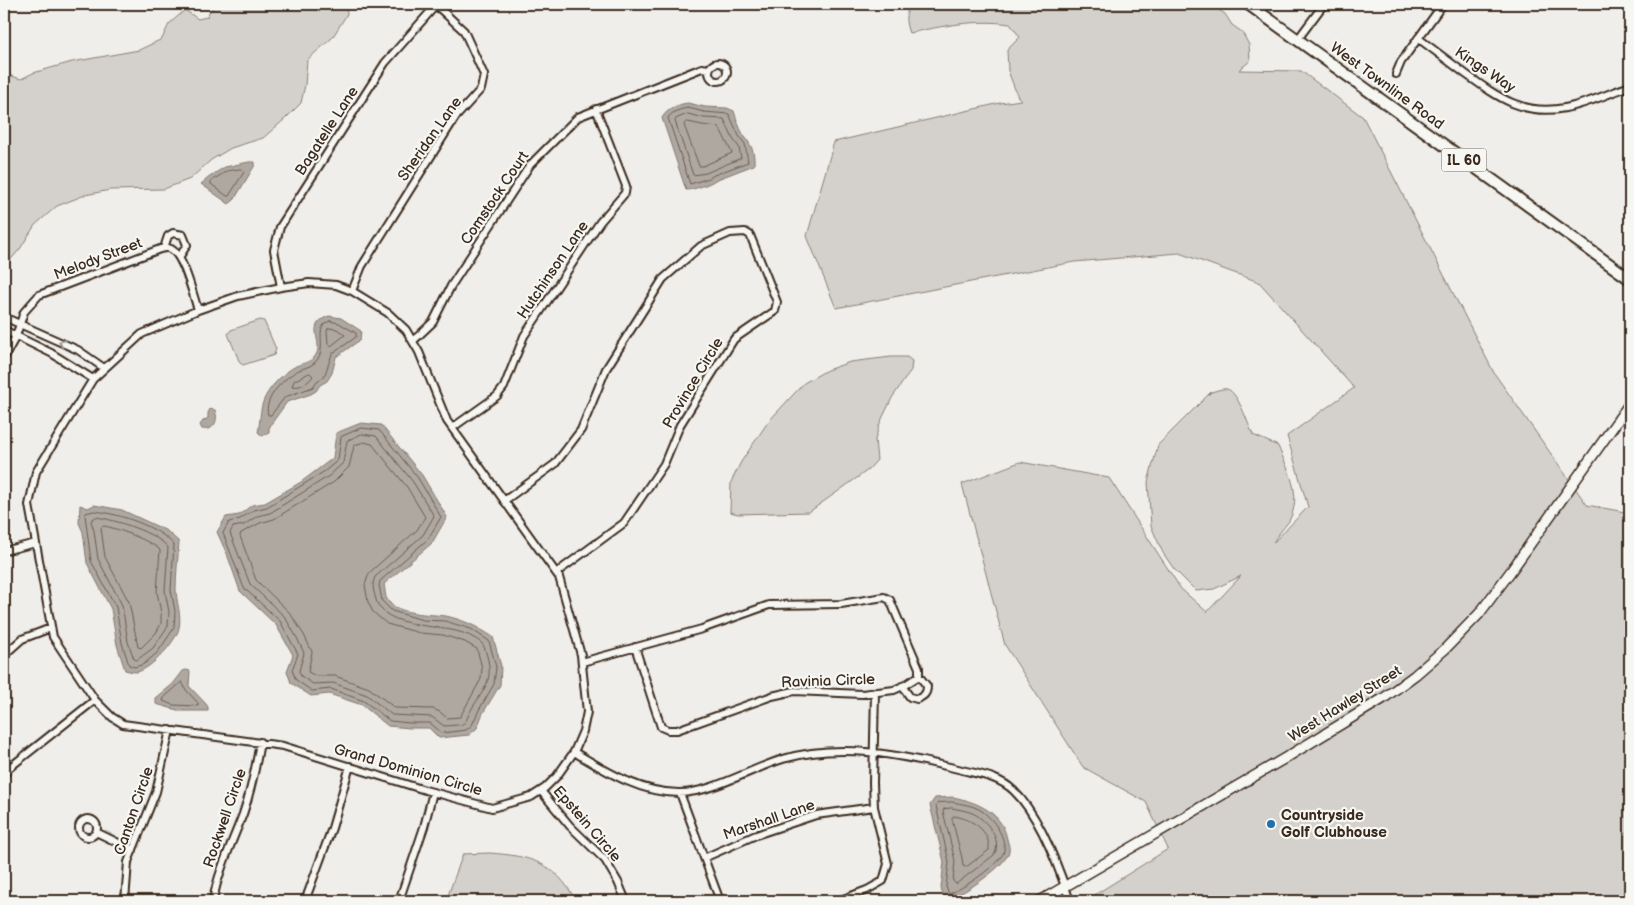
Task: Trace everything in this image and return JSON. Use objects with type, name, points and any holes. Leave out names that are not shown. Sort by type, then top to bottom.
[{"type":"main road","name":"West Townline Road","points":[[1248,4],[1630,279]]},
{"type":"street","name":"Bagatelle Lane","points":[[281,287],[274,250],[280,227],[385,63],[437,4]]},
{"type":"street","name":"Sheridan Lane","points":[[352,291],[362,266],[456,118],[481,89],[484,75],[464,31],[437,4]]},
{"type":"street","points":[[1298,39],[1324,4]]},
{"type":"street","points":[[1396,74],[1401,62],[1443,4]]},
{"type":"street","name":"Kings Way","points":[[1418,38],[1496,95],[1513,104],[1528,108],[1549,110],[1567,108],[1630,86]]},
{"type":"street","name":"Comstock Court","points":[[413,341],[433,322],[450,288],[530,165],[578,117],[702,68],[709,69]]},
{"type":"street","name":"Hutchinson Lane","points":[[452,428],[497,396],[504,387],[524,336],[600,222],[625,193],[626,186],[596,109]]},
{"type":"street","name":"Province Circle","points":[[504,501],[555,464],[581,430],[606,369],[664,279],[701,246],[730,233],[745,232],[750,235],[777,302],[775,311],[734,339],[680,425],[664,464],[624,523],[556,573]]},
{"type":"street","points":[[164,248],[168,236],[173,233],[183,235],[187,245],[180,256],[198,310]]},
{"type":"street","name":"Melody Street","points":[[4,358],[16,336],[24,312],[39,295],[164,248],[172,249],[180,256]]},
{"type":"street","name":"Grand Dominion Circle","points":[[310,283],[336,286],[352,291],[388,313],[406,330],[418,352],[446,421],[556,573],[562,586],[581,655],[586,712],[583,731],[574,752],[558,776],[541,791],[531,796],[492,808],[283,746],[124,724],[112,717],[95,700],[53,637],[29,505],[36,472],[93,379],[142,334],[198,310],[238,296],[310,283]]},
{"type":"street","points":[[4,316],[78,350],[104,368]]},
{"type":"street","points":[[4,330],[51,353],[93,379]]},
{"type":"street","name":"West Hawley Street","points":[[1040,901],[1066,888],[1376,703],[1415,675],[1445,650],[1479,614],[1512,571],[1630,403]]},
{"type":"street","points":[[4,551],[36,543]]},
{"type":"street","points":[[582,662],[702,628],[769,605],[841,604],[884,597],[890,600],[919,668],[919,676],[927,686],[927,693],[917,699],[910,697],[902,686]]},
{"type":"street","points":[[4,655],[22,638],[51,628]]},
{"type":"street","name":"Ravinia Circle","points":[[635,647],[661,727],[668,730],[677,730],[772,696],[794,691],[862,694],[894,690],[919,676]]},
{"type":"street","points":[[838,901],[867,890],[883,881],[888,864],[874,808],[875,692]]},
{"type":"street","points":[[4,775],[9,768],[95,700]]},
{"type":"street","name":"Canton Circle","points":[[125,901],[128,862],[156,792],[170,730]]},
{"type":"street","name":"Rockwell Circle","points":[[213,901],[216,883],[244,811],[260,742]]},
{"type":"street","points":[[574,752],[605,770],[645,789],[680,793],[699,791],[782,760],[818,752],[875,752],[909,757],[994,778],[1013,790],[1039,826],[1070,901]]},
{"type":"street","points":[[305,901],[306,893],[332,828],[350,766]]},
{"type":"street","name":"Epstein Circle","points":[[541,791],[570,826],[605,860],[618,882],[626,901]]},
{"type":"street","points":[[399,901],[424,827],[433,792]]},
{"type":"street","points":[[680,793],[720,901]]},
{"type":"street","name":"Marshall Lane","points":[[704,858],[756,835],[816,815],[874,808]]},
{"type":"street","points":[[96,832],[133,850]]},
{"type":"shaded area","points":[[218,4],[346,4],[347,14],[332,38],[307,60],[301,103],[263,138],[231,148],[211,160],[190,179],[164,189],[110,190],[85,195],[57,206],[35,225],[20,249],[4,267],[4,77],[8,75],[21,79],[33,73],[72,62],[139,50],[162,39],[169,24],[185,10],[198,19],[207,17],[210,10]]},
{"type":"shaded area","points":[[911,4],[1210,4],[1225,14],[1232,25],[1242,32],[1249,45],[1250,61],[1239,70],[1301,71],[1363,117],[1494,373],[1587,505],[1630,513],[1630,901],[1089,901],[1088,899],[1168,849],[1146,802],[1083,767],[1005,645],[962,484],[1020,462],[1109,478],[1181,589],[1207,612],[1241,576],[1214,589],[1196,591],[1174,569],[1163,553],[1151,526],[1148,482],[1158,445],[1211,392],[1221,389],[1231,391],[1239,402],[1253,435],[1278,446],[1293,483],[1295,501],[1293,511],[1289,521],[1273,543],[1308,507],[1287,436],[1354,388],[1259,282],[1179,253],[1074,262],[836,308],[807,236],[834,142],[1000,103],[1021,100],[1018,97],[1008,71],[1007,50],[1020,37],[1010,24],[972,23],[909,33],[906,18]]},
{"type":"shaded area","points":[[260,320],[264,321],[276,349],[274,355],[243,365],[240,363],[228,334],[231,330]]},
{"type":"shaded area","points":[[907,357],[912,361],[911,370],[892,398],[880,423],[875,440],[877,460],[868,470],[809,512],[738,514],[730,512],[731,482],[741,462],[768,422],[804,383],[827,370],[850,362]]},
{"type":"shaded area","points":[[489,853],[529,859],[550,869],[568,888],[576,901],[446,901],[463,854]]},
{"type":"water","points":[[688,103],[705,107],[727,108],[734,111],[742,131],[752,148],[754,165],[706,185],[686,190],[662,118],[673,108]]},
{"type":"water","points":[[255,162],[255,165],[234,200],[229,204],[201,184],[225,167]]},
{"type":"water","points":[[329,316],[341,318],[361,331],[360,340],[336,357],[332,373],[327,381],[320,385],[316,391],[287,402],[269,428],[269,433],[262,436],[258,432],[261,409],[265,397],[276,381],[296,366],[310,361],[316,355],[318,344],[316,329],[322,320]]},
{"type":"water","points":[[210,409],[215,410],[216,421],[212,427],[202,429],[200,425],[208,418]]},
{"type":"water","points":[[361,423],[381,425],[422,475],[447,517],[432,543],[384,584],[387,599],[397,608],[405,611],[453,618],[471,624],[493,637],[501,666],[500,685],[483,713],[477,728],[469,735],[439,738],[429,728],[388,726],[362,705],[329,694],[311,696],[291,683],[287,671],[293,655],[276,625],[240,591],[217,532],[226,517],[239,515],[252,505],[265,503],[301,482],[333,458],[336,433]]},
{"type":"water","points":[[80,505],[88,508],[94,505],[122,510],[167,531],[179,542],[176,594],[180,618],[179,628],[177,634],[162,654],[143,670],[132,672],[125,670],[117,645],[111,609],[87,563],[83,532],[79,523]]},
{"type":"water","points":[[186,670],[190,671],[189,686],[206,704],[208,711],[181,711],[156,704],[156,698]]},
{"type":"water","points":[[953,797],[979,805],[994,815],[1004,830],[1009,850],[1001,864],[993,871],[950,899],[943,897],[941,888],[944,862],[930,805],[935,798]]},
{"type":"place","name":"Countryside Golf Clubhouse","points":[[1271,824]]}]
